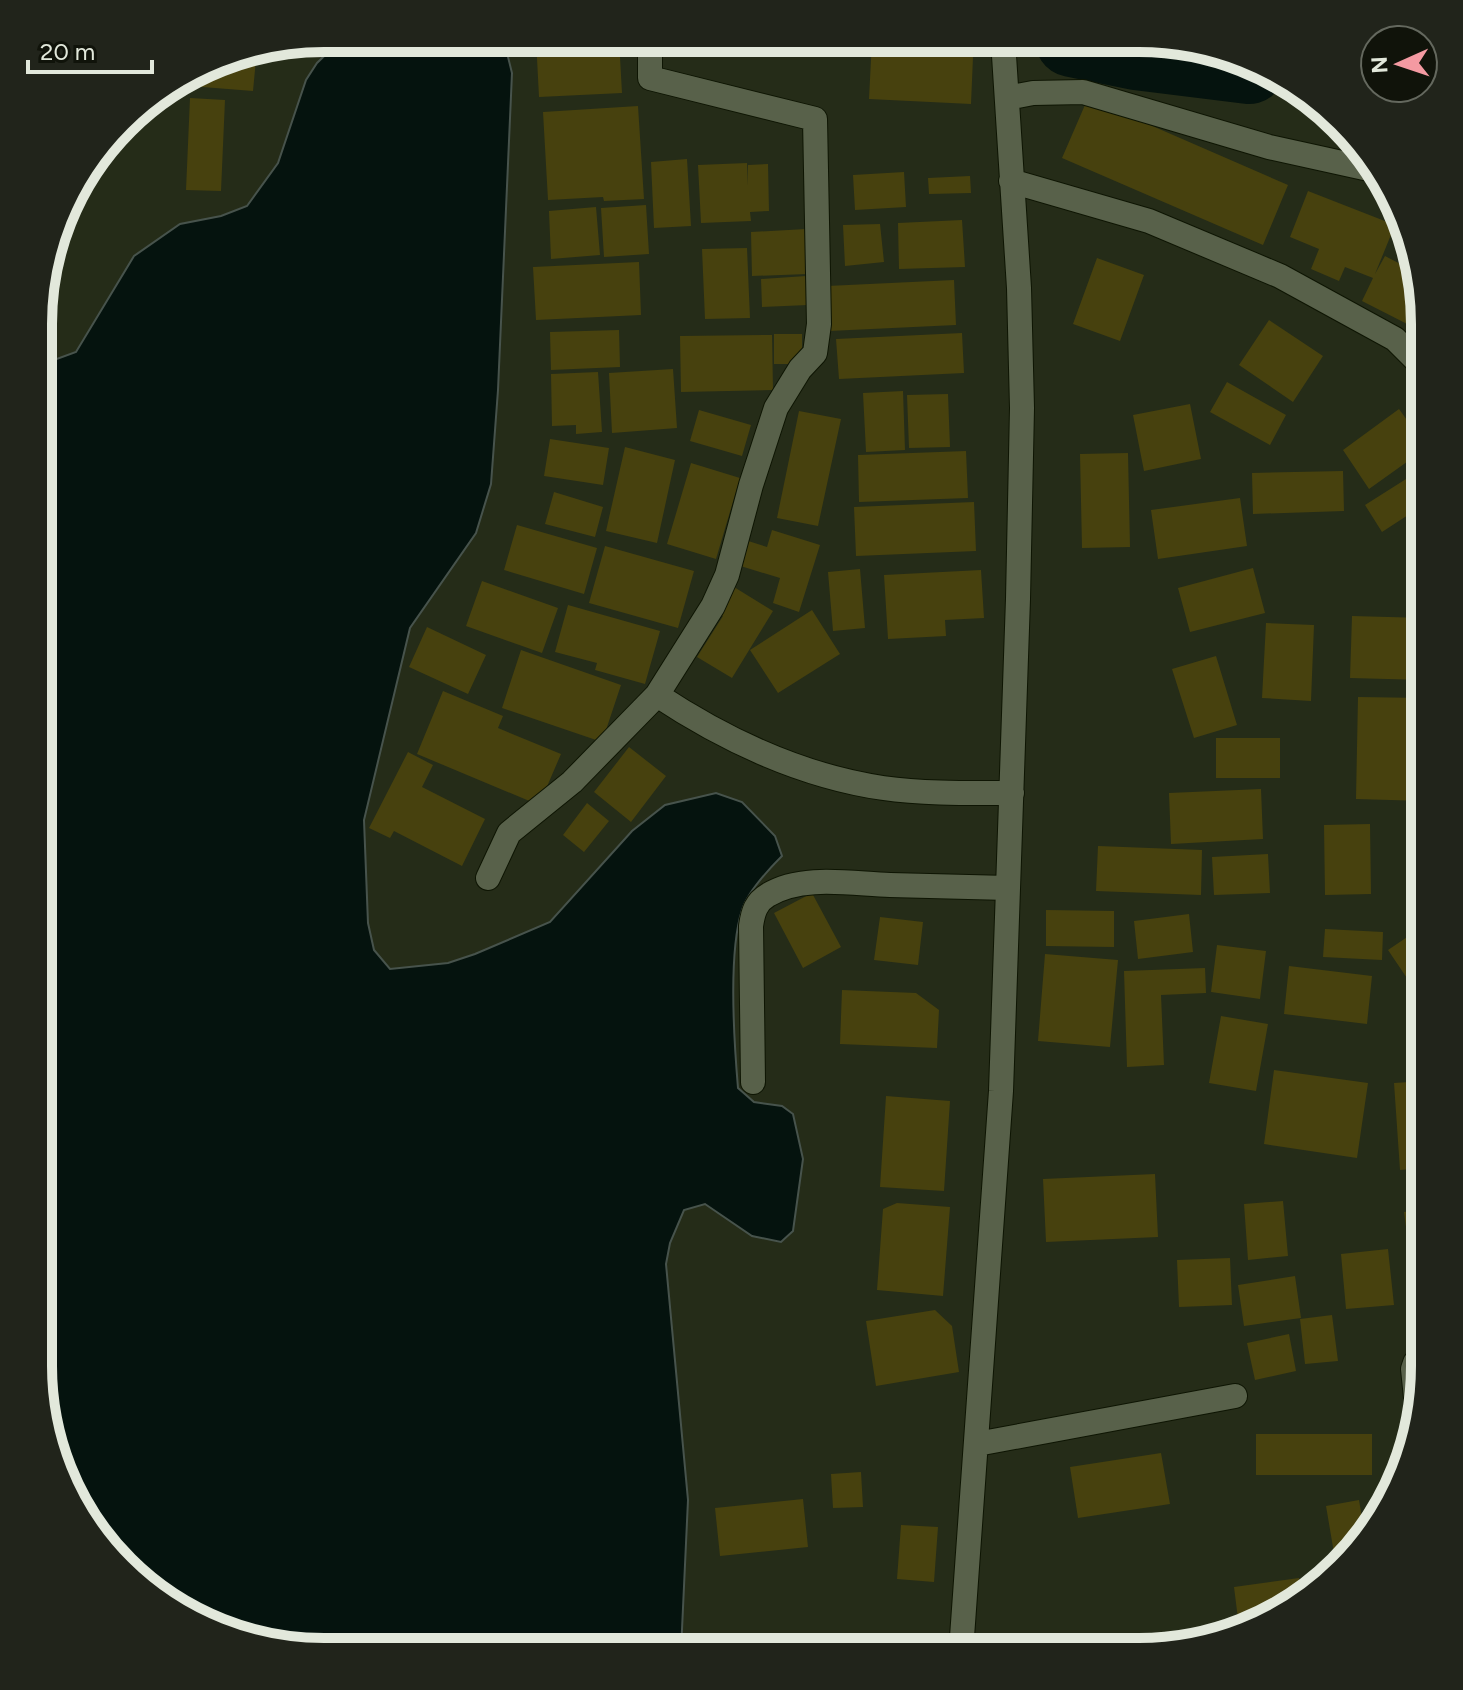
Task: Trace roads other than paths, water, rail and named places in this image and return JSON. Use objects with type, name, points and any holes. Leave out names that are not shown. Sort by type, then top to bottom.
[{"type":"street","points":[[962,1637],[1000,1106],[1012,793],[1022,408],[1019,288],[1003,52]]},
{"type":"street","points":[[488,878],[509,833],[572,782],[657,695],[713,606],[727,575],[776,408],[800,369],[815,353],[819,324],[815,119],[650,78],[650,53]]},
{"type":"street","points":[[1007,98],[1033,93],[1083,92],[1269,147],[1361,167]]},
{"type":"street","points":[[1011,181],[1149,221],[1280,276],[1395,339],[1411,355]]},
{"type":"street","points":[[657,695],[697,722],[737,742],[810,771],[883,788],[1012,793]]},
{"type":"street","points":[[753,1082],[751,926],[754,909],[765,897],[798,885],[829,882],[1008,888]]},
{"type":"street","points":[[977,1444],[1235,1396]]},
{"type":"waterway","points":[[1131,52],[1215,63]]}]
